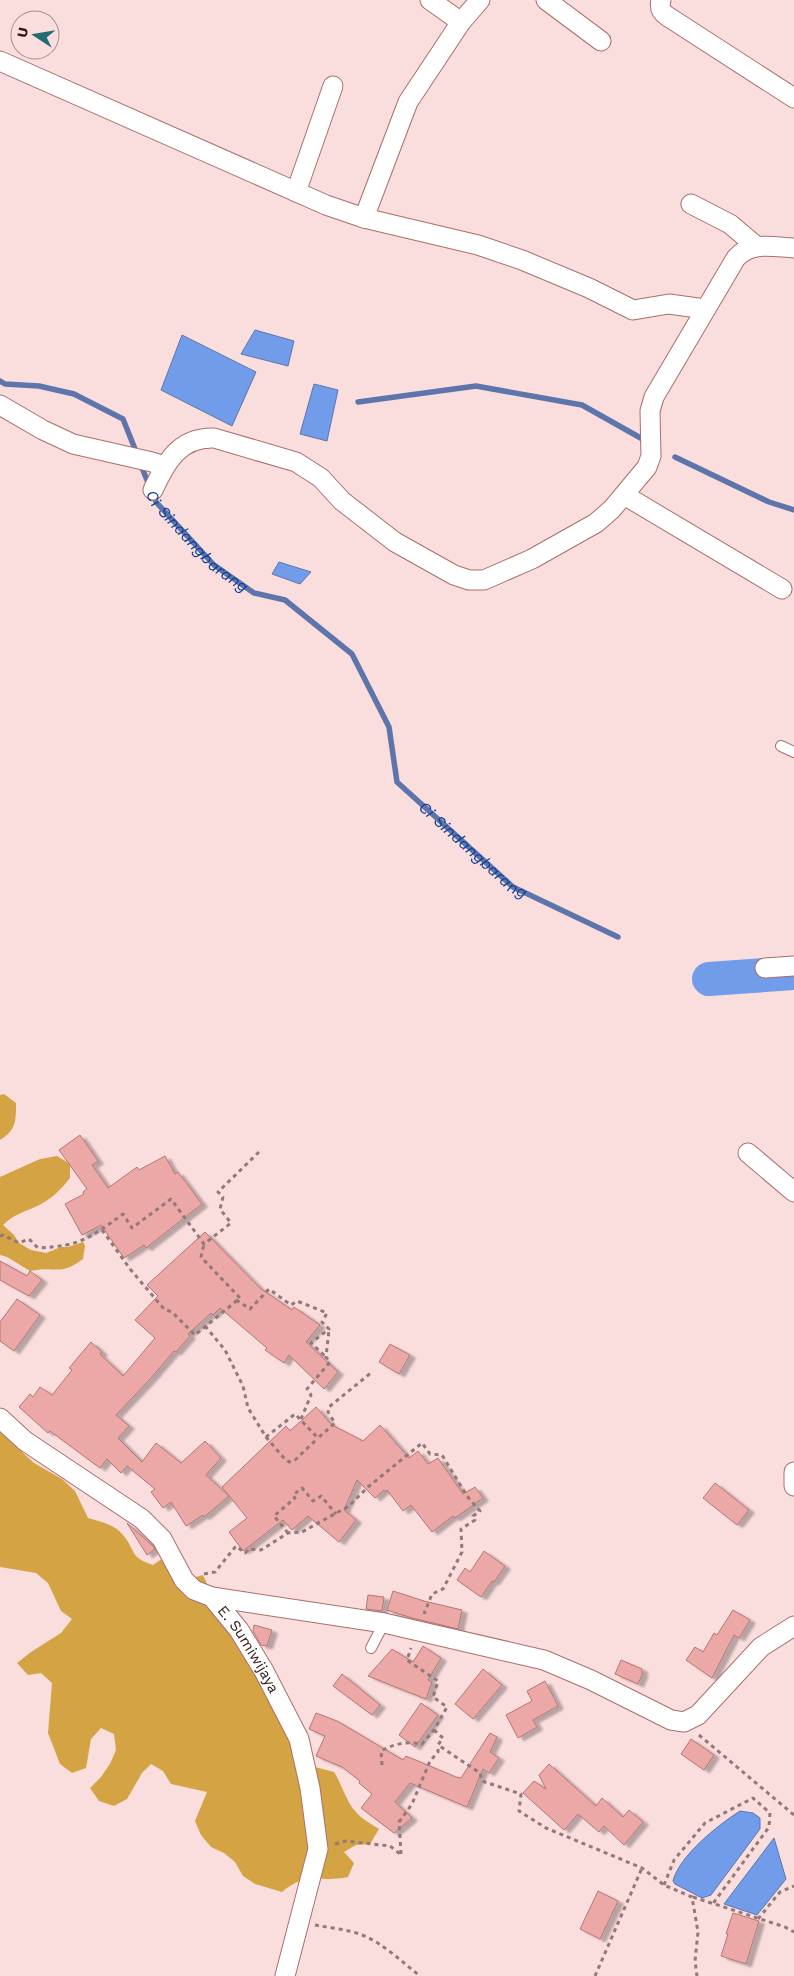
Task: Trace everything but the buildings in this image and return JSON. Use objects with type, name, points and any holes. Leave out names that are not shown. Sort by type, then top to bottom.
[{"type":"street","points":[[430,0],[461,22]]},
{"type":"street","points":[[364,218],[408,102],[461,22],[480,0]]},
{"type":"street","points":[[546,0],[601,41]]},
{"type":"street","points":[[661,0],[660,7],[667,16],[794,98]]},
{"type":"street","points":[[0,61],[326,205],[364,218],[478,246],[522,260],[589,288],[632,310],[669,304],[705,309]]},
{"type":"street","points":[[296,192],[333,86]]},
{"type":"street","points":[[691,204],[730,224],[756,246]]},
{"type":"street","points":[[153,490],[158,464],[191,441],[201,438],[214,438],[296,462],[321,478],[342,501],[395,542],[454,575],[469,580],[484,580],[532,559],[596,523],[624,495],[647,467],[651,456],[650,411],[654,397],[736,258],[743,250],[756,246],[794,248]]},
{"type":"street","points":[[0,405],[43,430],[73,444],[158,464]]},
{"type":"street","points":[[624,495],[782,589]]},
{"type":"street","points":[[765,968],[794,966]]},
{"type":"street","points":[[748,1153],[794,1192]]},
{"type":"street","name":"E. Sumiwijaya","points":[[0,1418],[25,1442],[142,1518],[162,1539],[184,1580],[194,1590],[212,1597],[239,1630],[264,1671],[299,1739],[310,1788],[318,1849],[285,1976]]},
{"type":"street","points":[[794,1472],[794,1486]]},
{"type":"street","points":[[212,1597],[384,1623],[544,1660],[591,1680],[662,1717],[684,1722],[698,1715],[761,1648],[794,1626]]},
{"type":"lane","points":[[782,746],[794,752]]},
{"type":"lane","points":[[371,1648],[384,1623]]},
{"type":"path","points":[[102,1230],[130,1269],[164,1309],[172,1312],[195,1335],[240,1298],[201,1257],[204,1244],[230,1223],[220,1209],[223,1197],[218,1192],[262,1150]]},
{"type":"path","points":[[0,1236],[3,1235],[19,1243],[29,1239],[38,1248],[61,1247],[83,1242],[124,1214],[132,1228],[171,1199],[204,1244]]},
{"type":"path","points":[[236,1300],[250,1309],[269,1289],[290,1305],[297,1301],[327,1313],[322,1322],[329,1329]]},
{"type":"path","points":[[205,1326],[224,1350],[244,1386],[248,1408],[266,1437],[282,1457],[289,1462],[295,1460],[335,1423],[328,1412],[329,1408],[372,1372]]},
{"type":"path","points":[[301,1419],[311,1395],[307,1389],[330,1362],[311,1343],[329,1329]]},
{"type":"path","points":[[326,1357],[329,1329]]},
{"type":"path","points":[[266,1437],[293,1415],[298,1415],[318,1438]]},
{"type":"path","points":[[184,1580],[215,1572],[236,1546],[245,1552],[260,1550],[288,1533],[302,1532],[336,1514],[349,1506],[368,1487],[422,1443],[430,1454],[442,1456],[467,1496],[480,1511],[473,1516],[475,1520],[461,1529],[462,1552],[443,1589],[432,1594],[407,1660],[438,1681],[433,1697],[447,1707],[434,1730],[422,1744],[411,1742],[402,1745],[392,1745],[381,1751],[382,1765]]},
{"type":"path","points":[[288,1533],[274,1516],[295,1498],[293,1494],[302,1488],[313,1501],[321,1496],[336,1514]]},
{"type":"path","points":[[684,1722],[794,1815]]},
{"type":"path","points":[[318,1849],[346,1841],[390,1846],[401,1854],[399,1822],[415,1797],[430,1761],[438,1752],[438,1745],[443,1738],[434,1730]]},
{"type":"path","points":[[438,1745],[480,1773],[482,1781],[521,1794],[519,1811],[546,1828],[642,1868],[664,1884],[692,1897],[785,1927],[794,1932]]},
{"type":"path","points":[[664,1884],[674,1860],[705,1823],[753,1798],[770,1813],[770,1827],[712,1904]]},
{"type":"path","points":[[595,1976],[642,1868]]},
{"type":"path","points":[[758,1919],[780,1892],[794,1886]]},
{"type":"path","points":[[692,1897],[698,1932],[695,1961],[698,1976]]},
{"type":"path","points":[[299,1923],[351,1931],[362,1935],[374,1941],[420,1976]]},
{"type":"shaded area","points":[[4,1094],[16,1103],[16,1115],[12,1129],[0,1140],[0,1095]]},
{"type":"shaded area","points":[[57,1156],[70,1164],[70,1178],[49,1199],[36,1207],[16,1215],[3,1225],[14,1235],[19,1243],[31,1250],[46,1253],[83,1242],[85,1246],[83,1259],[68,1268],[30,1271],[7,1257],[0,1255],[0,1177],[40,1159]]},
{"type":"shaded area","points":[[0,1414],[17,1439],[22,1452],[34,1463],[62,1479],[75,1491],[88,1518],[116,1528],[123,1535],[134,1553],[145,1562],[153,1565],[163,1558],[184,1580],[203,1575],[304,1764],[334,1772],[353,1808],[361,1817],[379,1829],[370,1844],[356,1845],[344,1852],[354,1863],[348,1877],[306,1880],[282,1892],[255,1884],[243,1876],[235,1862],[224,1853],[211,1847],[201,1835],[195,1821],[207,1792],[171,1784],[163,1771],[151,1764],[142,1773],[127,1799],[114,1806],[99,1801],[90,1788],[110,1764],[116,1750],[114,1734],[101,1728],[91,1739],[86,1768],[72,1773],[60,1764],[48,1733],[52,1683],[41,1673],[28,1675],[17,1663],[61,1633],[72,1619],[61,1611],[48,1583],[36,1573],[0,1567]]},
{"type":"water","points":[[255,330],[294,341],[288,366],[241,354]]},
{"type":"water","points":[[182,335],[256,372],[232,426],[161,390]]},
{"type":"water","points":[[314,384],[338,390],[327,441],[300,434]]},
{"type":"water","points":[[279,562],[311,572],[300,584],[272,574]]},
{"type":"water","points":[[740,1811],[753,1813],[760,1818],[760,1829],[711,1895],[702,1898],[675,1884],[673,1881],[677,1871],[691,1852],[721,1824]]},
{"type":"water","points":[[774,1838],[786,1879],[757,1915],[724,1904]]},
{"type":"waterway","name":"Ci Sindangbarang","points":[[0,381],[5,384],[39,386],[74,394],[123,419],[137,454]]},
{"type":"waterway","points":[[358,402],[476,386],[582,405],[646,441]]},
{"type":"waterway","points":[[675,457],[769,502],[794,510]]},
{"type":"waterway","name":"Ci Sindangbarang","points":[[140,463],[156,502],[214,565],[254,593],[285,600],[352,654],[389,727],[397,782],[513,887],[618,937]]},
{"type":"waterway","name":"Ci Sindangbarang","points":[[709,979],[794,973]]}]
